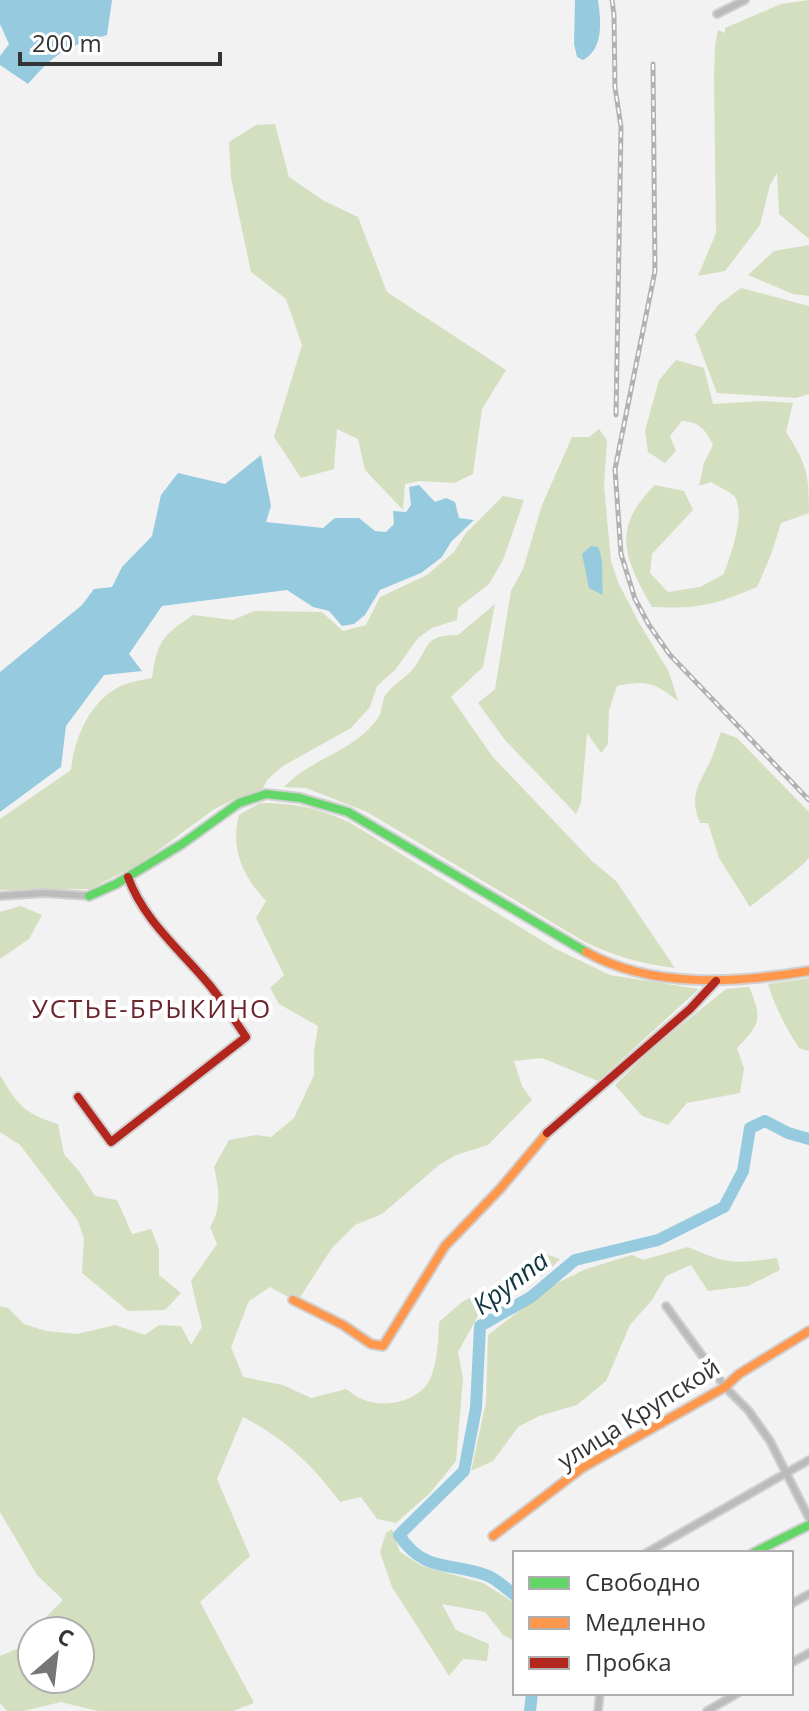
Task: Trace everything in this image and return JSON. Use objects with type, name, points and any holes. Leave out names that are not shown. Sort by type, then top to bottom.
[{"type":"street","points":[[717,14],[745,0]]},
{"type":"street","points":[[0,896],[45,893],[89,896],[128,877],[182,844],[239,803],[266,794],[300,798],[348,812],[590,955],[621,969],[716,981],[750,980],[809,971]]},
{"type":"street","points":[[78,1097],[111,1142],[246,1037],[223,1001],[161,932],[131,890],[128,877]]},
{"type":"street","points":[[293,1300],[343,1325],[371,1344],[383,1346],[445,1246],[500,1189],[550,1129],[690,1009],[716,981]]},
{"type":"street","points":[[666,1306],[725,1387],[748,1410],[787,1471],[809,1518]]},
{"type":"street","name":"улица Крупской","points":[[493,1536],[582,1468],[725,1387],[739,1374],[809,1331]]},
{"type":"street","points":[[649,1551],[809,1460]]},
{"type":"street","points":[[757,1551],[809,1525]]},
{"type":"street","points":[[598,1711],[600,1695]]},
{"type":"street","points":[[710,1710],[735,1695]]},
{"type":"green space","points":[[809,0],[809,239],[779,214],[777,173],[770,185],[760,225],[725,271],[698,276],[716,233],[714,78],[718,30],[725,33],[725,28],[781,4]]},
{"type":"green space","points":[[275,124],[289,177],[324,201],[358,217],[387,292],[506,370],[482,409],[473,474],[454,483],[419,481],[405,484],[403,510],[365,470],[358,439],[337,429],[334,469],[301,478],[274,437],[302,345],[286,299],[251,272],[231,178],[229,142],[256,125]]},
{"type":"green space","points":[[809,245],[809,296],[793,294],[748,275],[774,251]]},
{"type":"green space","points":[[741,288],[809,306],[809,394],[796,398],[717,393],[695,335],[718,305]]},
{"type":"green space","points":[[676,360],[704,368],[713,404],[793,403],[786,432],[805,470],[809,513],[781,523],[757,587],[706,604],[652,607],[635,574],[626,544],[632,516],[655,485],[684,491],[693,510],[652,554],[650,573],[668,592],[700,587],[724,574],[738,523],[738,503],[734,496],[711,482],[699,486],[704,463],[713,445],[701,428],[682,421],[670,436],[676,451],[665,463],[648,452],[645,431],[659,380]]},
{"type":"green space","points":[[599,429],[607,440],[604,485],[611,561],[638,621],[669,672],[678,701],[649,684],[617,686],[609,710],[608,744],[601,753],[587,733],[581,803],[576,814],[505,740],[478,703],[495,689],[511,591],[523,569],[542,505],[572,437],[589,437]]},
{"type":"green space","points":[[503,496],[524,500],[503,560],[489,584],[458,608],[457,620],[432,628],[418,638],[395,670],[377,686],[370,707],[351,728],[283,766],[267,780],[262,790],[236,798],[213,810],[141,863],[90,889],[0,890],[0,819],[71,770],[80,733],[92,711],[110,692],[132,682],[152,678],[159,647],[174,628],[193,615],[233,620],[254,611],[322,612],[343,631],[366,625],[380,597],[427,575],[454,552],[466,533]]},
{"type":"green space","points":[[495,604],[483,667],[451,697],[492,756],[592,861],[616,881],[675,968],[628,959],[585,942],[367,812],[306,788],[284,787],[368,730],[380,715],[386,694],[413,669],[432,640],[458,635]]},
{"type":"green space","points":[[721,732],[737,738],[809,812],[809,857],[750,907],[719,858],[708,823],[700,823],[695,805],[699,785]]},
{"type":"green space","points":[[260,803],[273,803],[306,807],[337,817],[554,948],[610,975],[699,989],[598,1081],[542,1058],[514,1061],[522,1086],[532,1100],[488,1145],[456,1155],[439,1165],[382,1214],[355,1225],[332,1248],[297,1302],[270,1287],[249,1301],[231,1347],[243,1377],[283,1385],[311,1398],[346,1389],[371,1402],[390,1403],[409,1398],[425,1387],[435,1365],[439,1322],[462,1302],[495,1285],[540,1252],[560,1259],[547,1272],[478,1316],[458,1352],[463,1379],[456,1461],[430,1493],[396,1523],[377,1519],[361,1497],[340,1502],[297,1454],[243,1417],[217,1479],[250,1556],[200,1602],[254,1703],[233,1711],[98,1711],[61,1702],[24,1711],[7,1711],[0,1703],[0,1656],[16,1649],[16,1695],[96,1695],[96,1615],[48,1615],[63,1600],[37,1575],[0,1512],[0,1306],[8,1308],[24,1324],[46,1331],[77,1334],[115,1325],[145,1335],[159,1325],[181,1326],[191,1345],[202,1327],[191,1281],[217,1244],[210,1227],[218,1198],[214,1167],[229,1140],[256,1135],[271,1137],[294,1118],[314,1075],[318,1026],[279,1004],[270,988],[284,975],[256,918],[266,901],[240,862],[236,840],[239,815]]},
{"type":"green space","points":[[21,906],[42,915],[29,939],[0,959],[0,912]]},
{"type":"green space","points":[[809,978],[809,1051],[799,1048],[794,1040],[768,984]]},
{"type":"green space","points":[[749,987],[757,1020],[751,1033],[737,1048],[744,1068],[740,1093],[687,1103],[668,1125],[642,1116],[615,1085],[653,1048],[726,989]]},
{"type":"green space","points":[[0,1075],[23,1107],[58,1124],[64,1154],[95,1196],[117,1200],[132,1234],[151,1229],[159,1249],[159,1275],[181,1293],[165,1310],[128,1311],[82,1273],[84,1239],[78,1221],[20,1145],[0,1132]]},
{"type":"green space","points":[[688,1247],[731,1261],[777,1258],[780,1270],[748,1286],[708,1291],[691,1265],[666,1276],[652,1300],[630,1325],[606,1381],[577,1405],[539,1416],[518,1427],[493,1461],[471,1471],[486,1402],[488,1335],[553,1285],[586,1269],[632,1255],[643,1260]]},
{"type":"green space","points":[[392,1529],[400,1552],[422,1566],[483,1583],[513,1602],[513,1640],[503,1635],[485,1612],[442,1604],[456,1630],[489,1644],[487,1661],[463,1659],[449,1676],[392,1587],[380,1552],[386,1533]]},
{"type":"water","points":[[0,0],[112,0],[107,35],[63,52],[28,84],[0,65],[0,56],[9,44],[0,24]]},
{"type":"water","points":[[575,0],[598,0],[598,42],[583,60],[577,57],[574,44]]},
{"type":"water","points":[[261,455],[271,506],[266,522],[323,528],[335,518],[359,518],[375,531],[386,532],[394,524],[393,511],[406,512],[411,505],[409,487],[419,485],[435,502],[446,498],[455,502],[459,518],[474,520],[451,542],[442,557],[421,573],[380,590],[365,615],[354,624],[342,626],[329,611],[313,607],[287,590],[162,606],[129,654],[142,671],[104,675],[66,726],[61,767],[0,812],[0,672],[82,605],[94,589],[112,587],[122,567],[152,536],[161,495],[178,473],[225,484]]},
{"type":"water","points":[[591,546],[598,547],[600,552],[603,595],[589,588],[582,554]]},
{"type":"waterway","name":"Круппа","points":[[513,1593],[487,1575],[436,1564],[417,1555],[399,1535],[464,1471],[476,1408],[480,1326],[531,1297],[575,1260],[658,1240],[724,1207],[743,1171],[750,1128],[765,1121],[809,1139]]},
{"type":"waterway","name":"Круппа","points":[[530,1711],[532,1695]]},
{"type":"railway","points":[[612,0],[615,87],[621,127],[616,415]]},
{"type":"railway","points":[[653,64],[655,271],[615,469],[621,554],[635,599],[670,655],[809,800]]},
{"type":"traffic: fast","points":[[89,896],[116,884],[182,844],[239,803],[266,794],[300,798],[348,812],[586,952]]},
{"type":"traffic: fast","points":[[757,1551],[809,1525]]},
{"type":"traffic: slow","points":[[586,952],[639,972],[695,980],[753,978],[809,971]]},
{"type":"traffic: slow","points":[[293,1300],[343,1325],[371,1344],[383,1346],[445,1246],[500,1189],[547,1133]]},
{"type":"traffic: slow","points":[[493,1536],[582,1468],[725,1387],[739,1374],[809,1331]]},
{"type":"traffic: jam","points":[[78,1097],[111,1142],[246,1037],[211,988],[152,920],[128,877]]},
{"type":"traffic: jam","points":[[547,1133],[690,1009],[716,981]]},
{"type":"district","name":"УСТЬЕ-БРЫКИНО","points":[[152,1008]]}]
